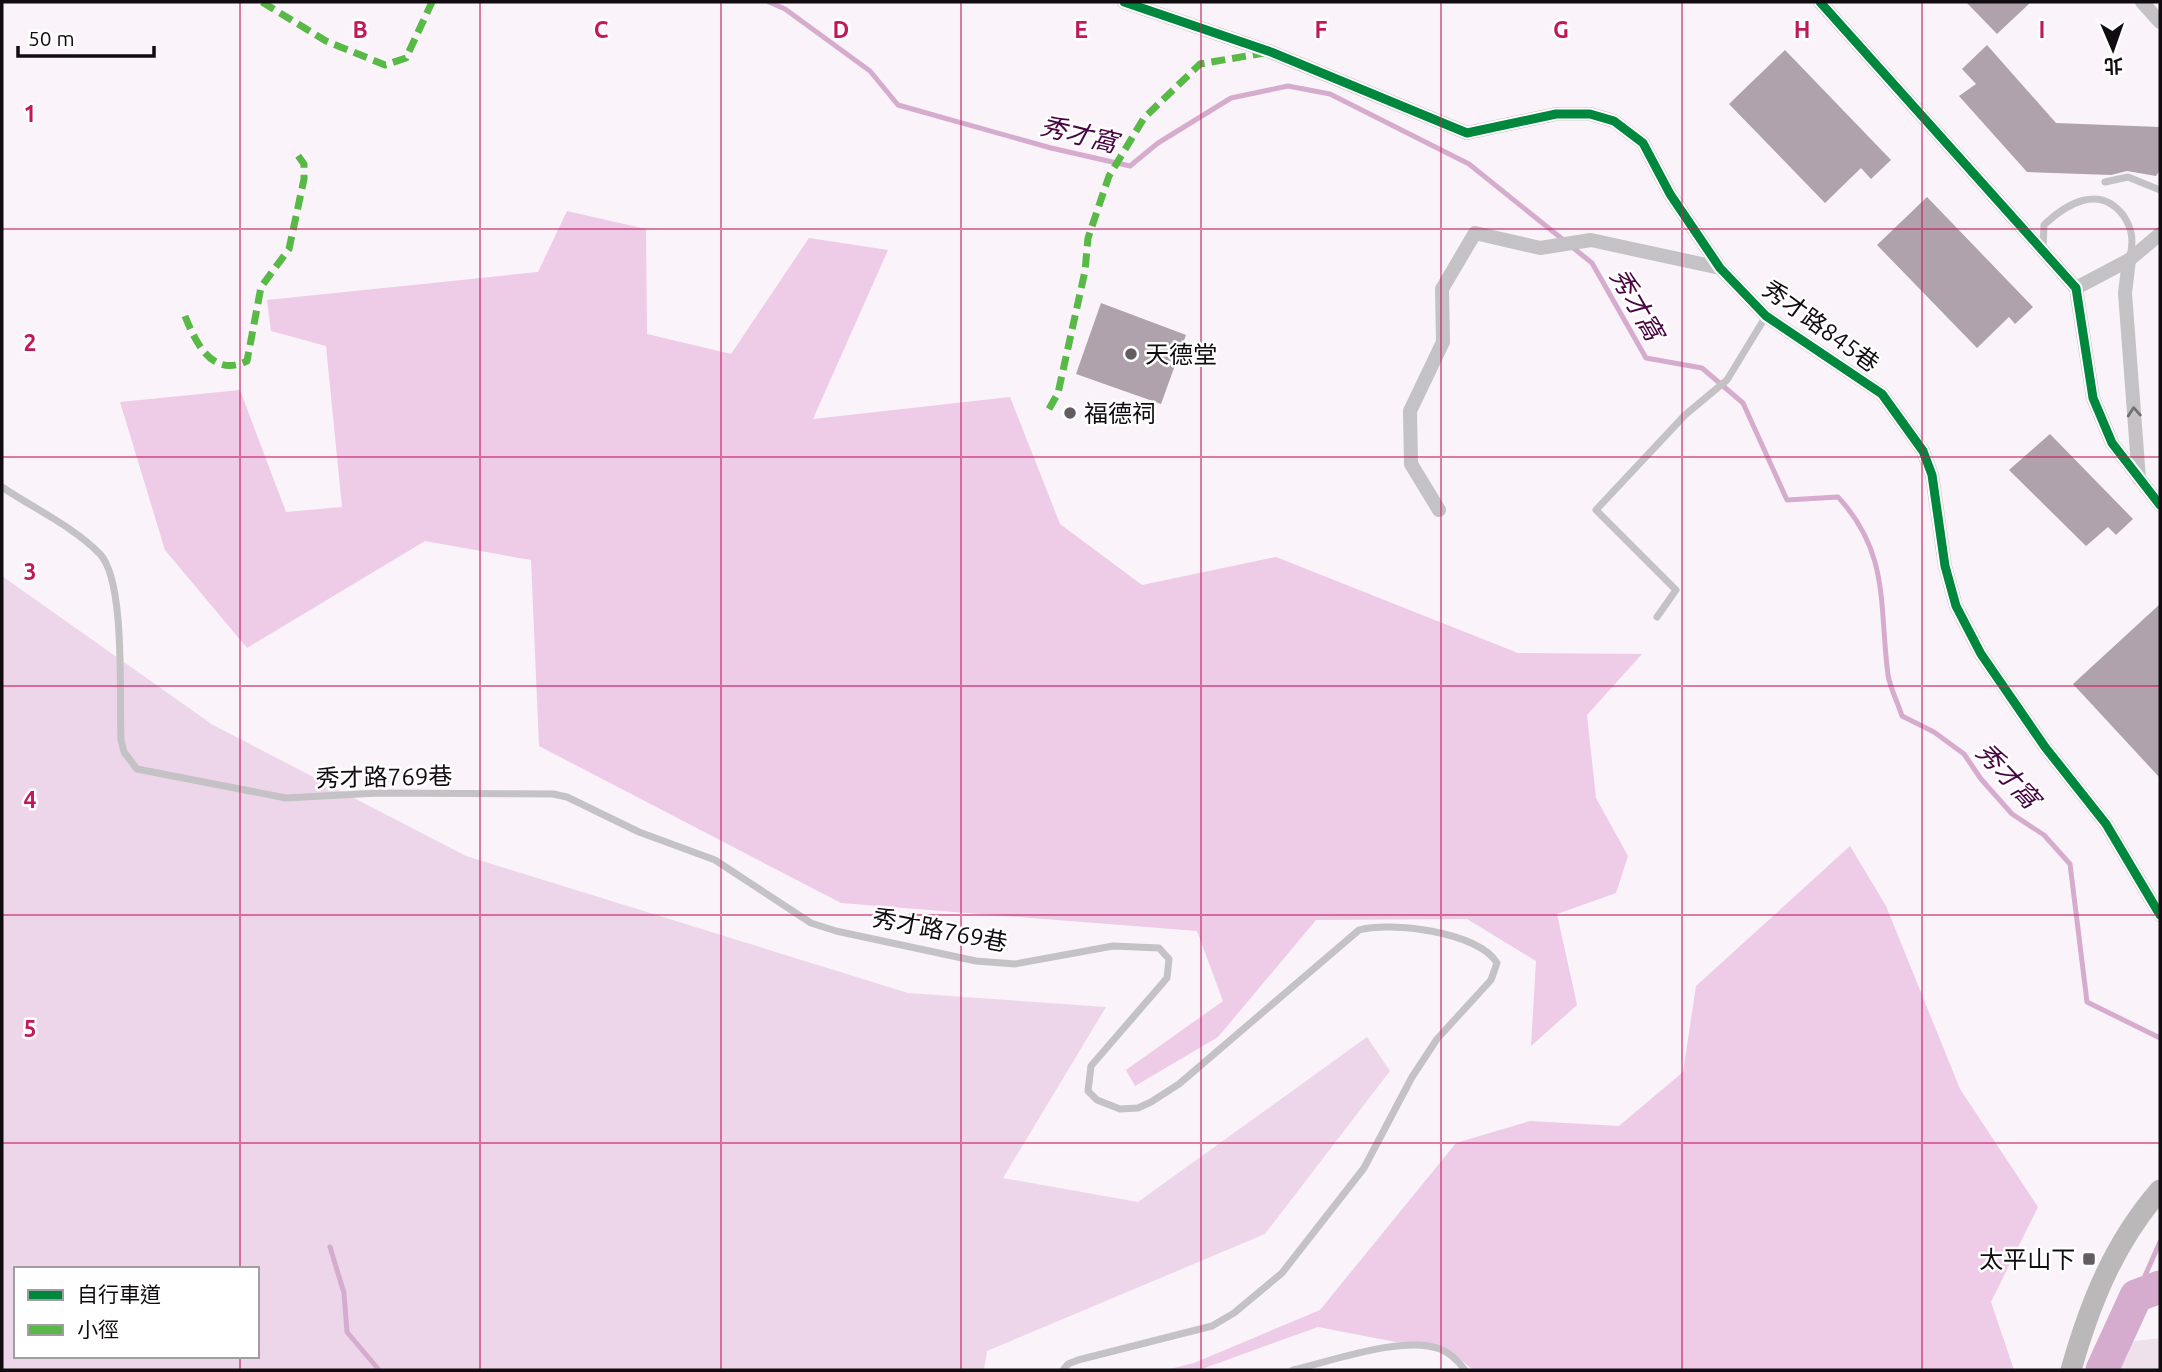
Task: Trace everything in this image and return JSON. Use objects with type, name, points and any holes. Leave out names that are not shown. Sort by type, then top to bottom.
[{"type":"main road","points":[[2071,1370],[2090,1309],[2109,1261],[2139,1214],[2160,1190]]},
{"type":"street","name":"秀才路845巷","points":[[1124,2],[1271,52],[1468,133],[1556,114],[1590,114],[1614,121],[1643,143],[1670,194],[1720,268],[1766,316],[1882,394],[1923,451],[1933,475],[1945,566],[1956,606],[1980,654],[2045,747],[2106,824],[2160,915]]},
{"type":"street","points":[[1820,2],[2076,288],[2092,398],[2112,443],[2160,505]]},
{"type":"street","points":[[2142,2],[2160,22]]},
{"type":"street","points":[[1439,510],[1411,464],[1410,411],[1443,342],[1442,289],[1475,233],[1540,248],[1591,240],[1720,268]]},
{"type":"street","points":[[2076,288],[2129,260],[2160,234]]},
{"type":"street","points":[[2129,260],[2125,293],[2139,480]]},
{"type":"lane","points":[[2105,182],[2128,177],[2160,190]]},
{"type":"lane","points":[[2043,248],[2044,225],[2063,207],[2094,197],[2115,204],[2130,225],[2133,244],[2129,260]]},
{"type":"lane","points":[[1657,617],[1676,590],[1596,510],[1685,415],[1727,380],[1766,316]]},
{"type":"lane","name":"秀才路769巷","points":[[2,487],[81,538],[99,553],[110,569],[116,594],[121,740],[129,762],[137,769],[286,798],[379,793],[553,794],[567,797],[639,832],[715,860],[811,923],[836,931],[976,961],[1015,964],[1112,946],[1159,948],[1169,959],[1167,978],[1091,1066],[1088,1091],[1110,1107],[1138,1108],[1179,1084],[1359,930],[1386,926],[1462,938],[1482,946],[1492,955],[1497,963],[1491,980],[1437,1039],[1412,1077],[1364,1168],[1282,1273],[1234,1313],[1212,1326],[1078,1360],[1068,1364],[1063,1370]]},
{"type":"lane","points":[[1293,1370],[1395,1347],[1422,1346],[1443,1349],[1465,1370]]},
{"type":"shaded area","points":[[567,211],[646,229],[647,334],[731,354],[809,238],[888,250],[813,419],[1010,397],[1060,524],[1142,585],[1276,557],[1518,653],[1642,654],[1587,715],[1596,798],[1628,856],[1616,893],[1557,914],[1577,1005],[1531,1046],[1536,961],[1467,919],[1316,920],[1218,1037],[1135,1086],[1126,1070],[1223,1001],[1197,931],[841,903],[539,746],[531,560],[425,541],[247,648],[165,550],[120,402],[240,390],[286,512],[342,507],[326,346],[271,331],[267,300],[538,272]]},
{"type":"shaded area","points":[[2,576],[213,725],[466,856],[908,993],[1106,1007],[1003,1178],[1138,1202],[1367,1037],[1390,1071],[1265,1234],[987,1351],[984,1370],[2,1370]]},
{"type":"shaded area","points":[[1850,846],[1886,906],[1960,1089],[2038,1207],[1991,1302],[2014,1370],[1473,1370],[1453,1353],[1318,1327],[1199,1370],[1166,1370],[1194,1363],[1320,1310],[1456,1143],[1530,1121],[1619,1126],[1683,1072],[1696,986]]},
{"type":"shaded area","points":[[2160,1338],[2160,1370],[2102,1370],[2102,1345]]},
{"type":"building","points":[[1966,2],[2031,2],[1997,34]]},
{"type":"building","points":[[1987,45],[2056,123],[2160,127],[2160,170],[2156,176],[2127,171],[2111,175],[2027,172],[1959,96],[1976,84],[1962,69]]},
{"type":"building","points":[[1785,50],[1891,160],[1871,179],[1861,168],[1825,203],[1729,104]]},
{"type":"building","points":[[1927,197],[2033,307],[2015,324],[2009,317],[1977,348],[1877,245]]},
{"type":"building","name":"天德堂","points":[[1101,303],[1186,335],[1161,404],[1076,374]]},
{"type":"building","points":[[2050,434],[2133,519],[2116,535],[2108,527],[2086,546],[2009,470]]},
{"type":"building","points":[[2160,604],[2160,778],[2073,684]]},
{"type":"waterway","name":"秀才窩","points":[[769,2],[785,9],[870,71],[898,105],[1051,148],[1130,166],[1158,143],[1231,98],[1288,86],[1330,94],[1469,164],[1592,263],[1646,358],[1702,368],[1743,403],[1787,500],[1838,497],[1855,518],[1866,539],[1879,581],[1888,675],[1902,716],[1934,732],[1964,754],[1981,779],[2012,814],[2044,835],[2070,864],[2087,1002],[2160,1038]]},
{"type":"waterway","name":"秀才窩","points":[[2136,1296],[2160,1242]]},
{"type":"waterway","points":[[330,1247],[344,1293],[347,1332],[379,1370]]},
{"type":"waterway","points":[[2102,1370],[2136,1296],[2160,1287]]},
{"type":"marked path","points":[[262,2],[326,41],[385,65],[406,58],[432,2]]},
{"type":"marked path","points":[[1049,409],[1058,393],[1085,271],[1088,238],[1109,176],[1144,118],[1200,64],[1264,53]]},
{"type":"marked path","points":[[185,316],[200,347],[215,362],[235,365],[247,361],[261,287],[289,249],[304,179],[304,164],[294,150]]},
{"type":"cycle path","points":[[1124,2],[1271,52],[1467,133],[1556,114],[1590,114],[1614,121],[1643,143],[1670,194],[1720,268],[1766,316],[1882,394],[1923,451],[1932,475],[1945,566],[1956,606],[1981,654],[2045,747],[2106,824],[2160,915]]},
{"type":"cycle path","points":[[1820,2],[2076,288],[2093,398],[2112,443],[2160,505]]},
{"type":"place","name":"天德堂","points":[[1131,354]]},
{"type":"place","name":"福德祠","points":[[1070,413]]},
{"type":"place","name":"太平山下","points":[[2089,1259]]}]
